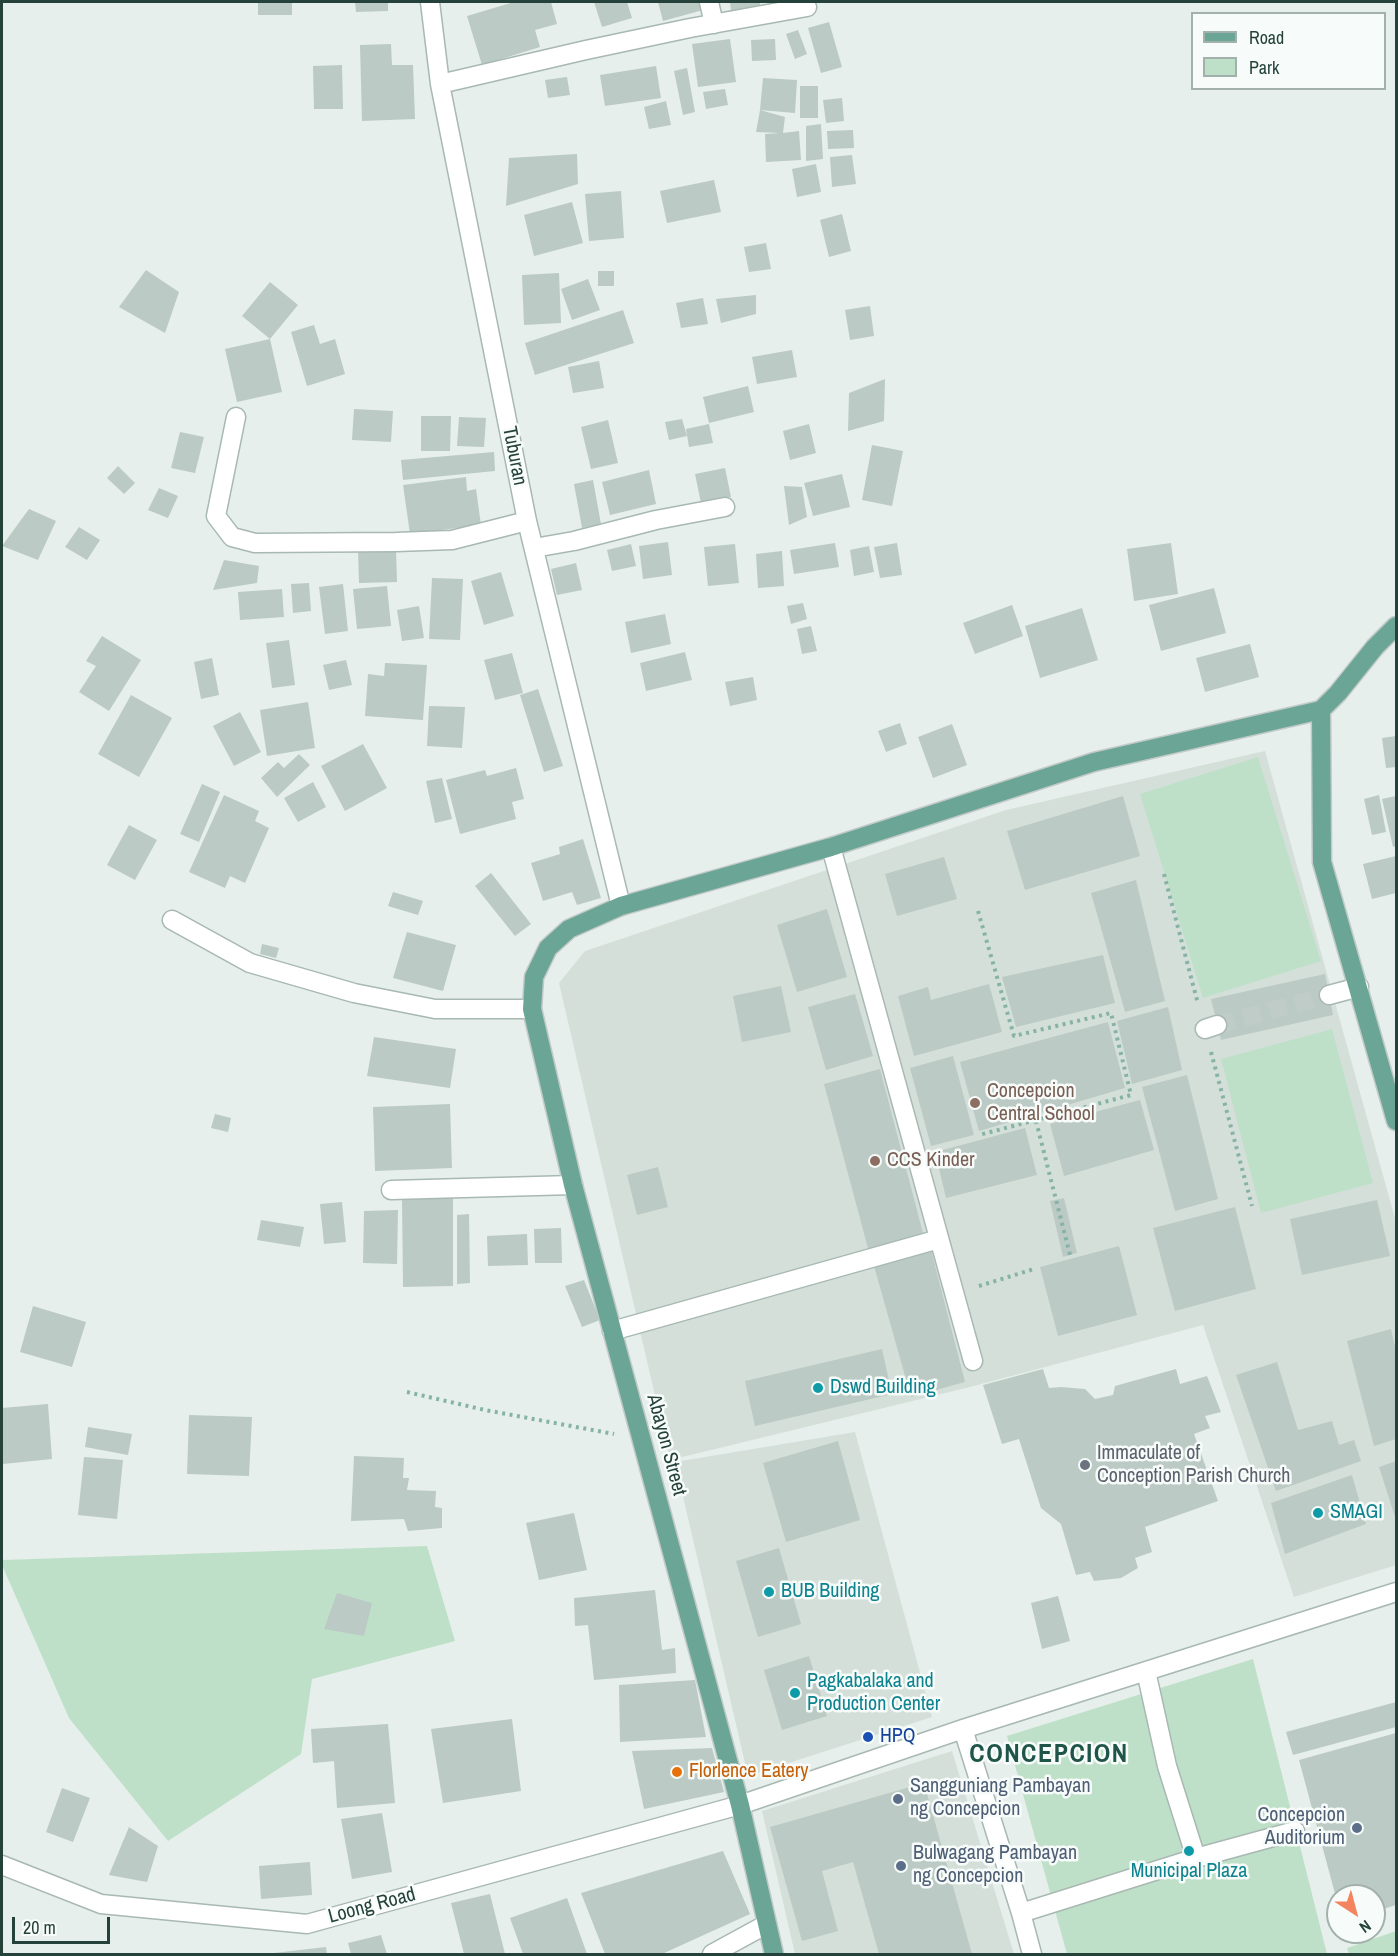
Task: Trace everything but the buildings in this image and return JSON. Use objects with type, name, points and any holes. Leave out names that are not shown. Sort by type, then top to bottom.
[{"type":"main road","points":[[621,906],[831,847],[1094,762],[1321,710],[1396,626]]},
{"type":"main road","points":[[1321,710],[1322,862],[1396,1121]]},
{"type":"main road","name":"Abayon Street","points":[[621,906],[569,929],[548,948],[534,977],[532,1009],[573,1185],[740,1805],[774,1954]]},
{"type":"street","name":"Tuburan","points":[[430,2],[440,84],[527,520],[621,906]]},
{"type":"street","points":[[709,2],[714,24]]},
{"type":"street","points":[[440,84],[521,64],[807,7]]},
{"type":"street","points":[[236,417],[216,516],[232,537],[255,543],[452,540],[527,520]]},
{"type":"street","points":[[534,548],[725,507]]},
{"type":"street","points":[[831,847],[973,1361]]},
{"type":"street","points":[[172,920],[250,963],[354,993],[435,1009],[532,1009]]},
{"type":"street","points":[[1329,995],[1359,987]]},
{"type":"street","points":[[391,1190],[573,1185]]},
{"type":"street","points":[[612,1332],[939,1239]]},
{"type":"street","name":"Loong Road","points":[[2,1865],[101,1904],[307,1924],[740,1805],[963,1729],[1396,1592]]},
{"type":"street","points":[[1146,1671],[1167,1766],[1196,1858]]},
{"type":"street","points":[[963,1729],[1032,1954]]},
{"type":"street","points":[[1021,1912],[1196,1858],[1295,1832]]},
{"type":"street","points":[[712,1954],[767,1924]]},
{"type":"path","points":[[978,911],[1014,1036],[1111,1013],[1131,1095],[979,1135]]},
{"type":"path","points":[[1036,1121],[1070,1255]]},
{"type":"path","points":[[955,1293],[1034,1269]]},
{"type":"path","points":[[407,1392],[485,1410],[642,1440]]},
{"type":"shaded area","name":"Concepcion Central School","points":[[1265,751],[1396,1222],[1396,1565],[1294,1597],[1203,1325],[970,1387],[670,1460],[559,983],[585,951],[1006,810]]},
{"type":"shaded area","points":[[855,1432],[932,1717],[748,1776],[675,1462]]},
{"type":"shaded area","points":[[952,1751],[1014,1954],[795,1954],[762,1811]]},
{"type":"green space","points":[[1258,757],[1321,961],[1203,998],[1140,794]]},
{"type":"green space","points":[[1332,1029],[1373,1183],[1261,1213],[1221,1059]]},
{"type":"green space","points":[[427,1546],[455,1641],[312,1679],[301,1754],[168,1841],[69,1718],[2,1565],[2,1560]]},
{"type":"green space","name":"Municipal Plaza","points":[[1253,1659],[1327,1954],[1067,1954],[1007,1736]]},
{"type":"green space","points":[[1396,1931],[1396,1954],[1349,1954],[1347,1948],[1359,1944],[1386,1944],[1386,1934]]},
{"type":"tunnel","points":[[1217,1025],[1329,995]]},
{"type":"place","name":"Concepcion Central School","points":[[975,1103]]},
{"type":"place","name":"CCS Kinder","points":[[875,1161]]},
{"type":"place","name":"Dswd Building","points":[[818,1388]]},
{"type":"place","name":"Immaculate of Conception Parish Church","points":[[1085,1465]]},
{"type":"place","name":"SMAGI","points":[[1318,1513]]},
{"type":"place","name":"BUB Building","points":[[769,1592]]},
{"type":"place","name":"Pagkabalaka and Production Center","points":[[795,1693]]},
{"type":"place","name":"HPQ","points":[[868,1737]]},
{"type":"place","name":"Florlence Eatery","points":[[677,1772]]},
{"type":"place","name":"Sangguniang Pambayan ng Concepcion","points":[[898,1799]]},
{"type":"place","name":"Concepcion Auditorium","points":[[1357,1828]]},
{"type":"place","name":"Municipal Plaza","points":[[1189,1851]]},
{"type":"place","name":"Bulwagang Pambayan ng Concepcion","points":[[901,1866]]},
{"type":"district","name":"CONCEPCION","points":[[1049,1755]]}]
